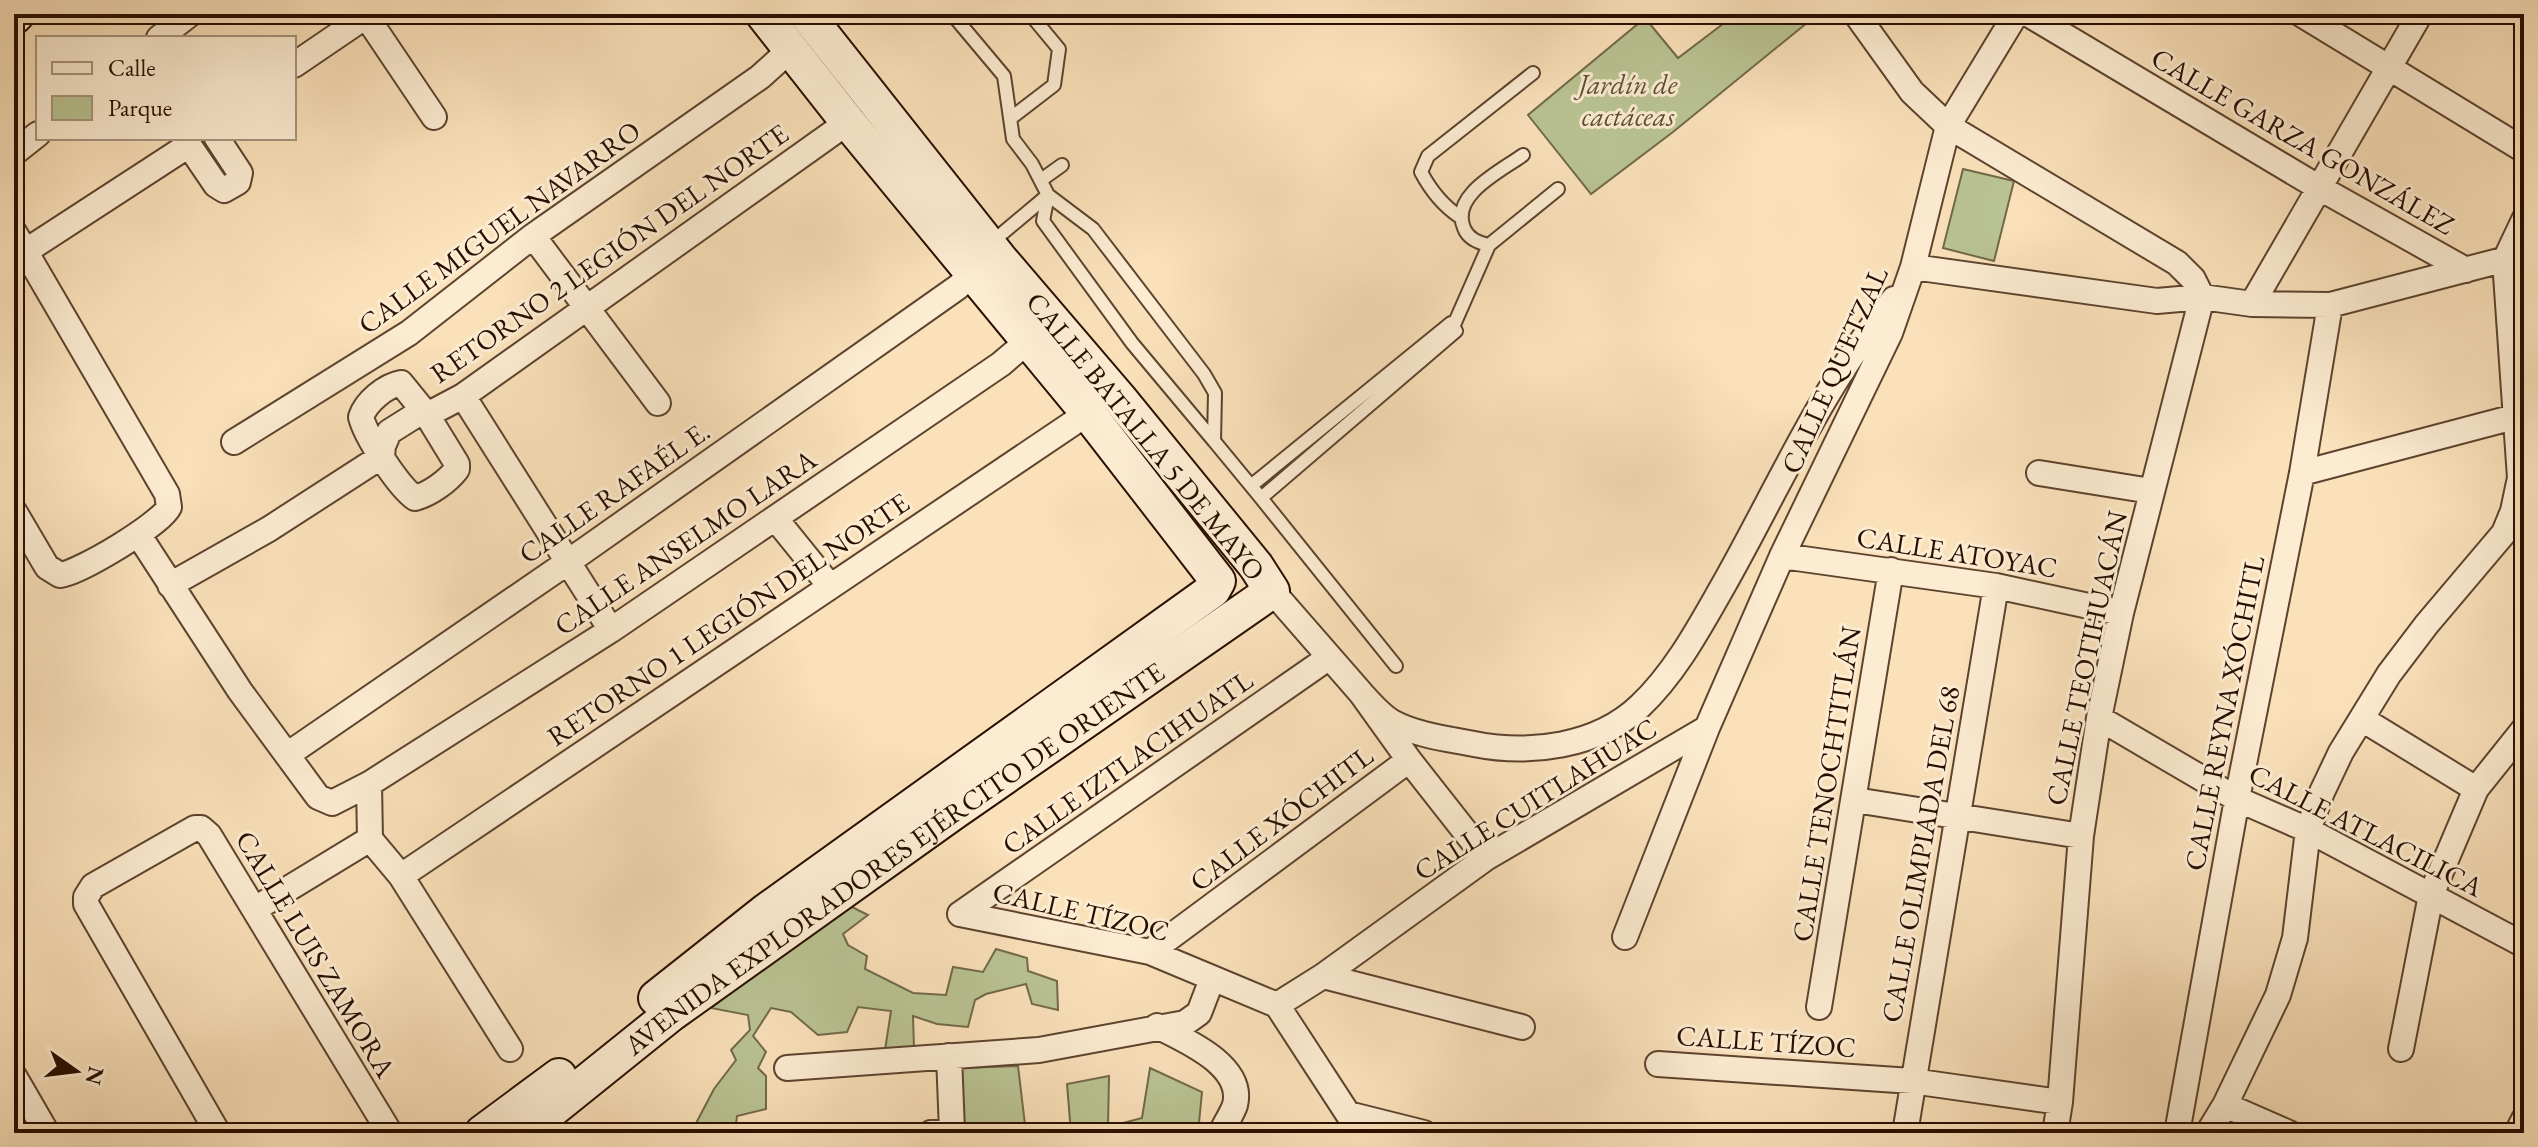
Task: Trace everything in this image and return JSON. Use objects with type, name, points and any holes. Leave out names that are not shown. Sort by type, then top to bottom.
[{"type":"street","points":[[162,36],[190,14]]},
{"type":"street","name":"CALLE BATALLA 5 DE MAYO","points":[[763,14],[805,31],[985,257],[1028,341],[1217,576],[1213,590]]},
{"type":"street","points":[[1856,14],[1912,92],[1948,126],[2177,263],[2193,279],[2202,297]]},
{"type":"street","points":[[1908,278],[1948,126],[2016,14]]},
{"type":"street","name":"CALLE GARZA GONZÁLEZ","points":[[2028,14],[2318,187],[2466,270]]},
{"type":"street","points":[[2301,14],[2524,150]]},
{"type":"street","points":[[2252,304],[2420,14]]},
{"type":"street","points":[[296,64],[367,15],[434,117]]},
{"type":"street","name":"CALLE BATALLA 5 DE MAYO","points":[[805,31],[848,122],[985,257],[1119,398],[1256,566],[1272,591],[1361,693],[1486,858]]},
{"type":"street","name":"CALLE MIGUEL NAVARRO","points":[[234,442],[409,333],[533,236],[760,77],[805,31]]},
{"type":"street","name":"RETORNO 2 LEGIÓN DEL NORTE","points":[[170,585],[269,529],[382,456],[389,432],[416,415],[427,415],[463,396],[848,122]]},
{"type":"street","points":[[14,153],[36,136]]},
{"type":"street","points":[[14,511],[47,567],[60,575],[72,572],[138,534],[163,517],[169,507],[167,494],[20,242],[186,142],[216,185],[228,189],[238,182],[240,173],[218,140]]},
{"type":"street","points":[[2208,1133],[2225,1105],[2278,995],[2295,938],[2308,830],[2341,752],[2389,674],[2504,533],[2513,511],[2520,478],[2515,257],[2524,220]]},
{"type":"street","points":[[533,236],[658,403]]},
{"type":"street","name":"CALLE RAFAÉL E.","points":[[287,755],[568,562],[958,287],[985,257]]},
{"type":"street","name":"CALLE QUETZAL","points":[[1625,937],[1707,728],[1782,556],[1890,333],[1908,278],[2157,301],[2202,297],[2252,304],[2330,305],[2515,257]]},
{"type":"street","name":"CALLE CUITLAHUAC","points":[[1361,693],[1390,721],[1407,728],[1458,741],[1512,749],[1561,745],[1590,736],[1639,707],[1675,665],[1846,364],[1908,278]]},
{"type":"street","name":"CALLE TEOTIHUACÁN","points":[[2055,1133],[2081,836],[2099,718],[2121,613],[2202,297]]},
{"type":"street","name":"CALLE REYNA XÓCHITL","points":[[2177,1133],[2237,799],[2302,473],[2330,305]]},
{"type":"street","name":"CALLE ANSELMO LARA","points":[[287,755],[318,797],[327,803],[337,802],[611,630],[1001,364],[1028,341]]},
{"type":"street","points":[[401,383],[427,415],[455,460],[457,469],[415,498],[406,491],[382,456],[361,417],[367,404],[391,385],[401,383]]},
{"type":"street","points":[[463,396],[611,630]]},
{"type":"street","name":"RETORNO 1 LEGIÓN DEL NORTE","points":[[401,876],[1088,413]]},
{"type":"street","points":[[2302,473],[2518,416]]},
{"type":"street","points":[[2039,473],[2151,491]]},
{"type":"street","points":[[775,518],[830,586]]},
{"type":"street","points":[[138,534],[240,691],[287,755]]},
{"type":"street","name":"CALLE ATOYAC","points":[[1782,556],[1996,586],[2121,613]]},
{"type":"street","name":"CALLE TENOCHTITLÁN","points":[[1819,1007],[1891,570]]},
{"type":"street","name":"CALLE OLIMPIADA DEL 68","points":[[1905,1133],[1996,586]]},
{"type":"street","name":"AVENIDA EXPLORADORES EJÉRCITO DE ORIENTE","points":[[523,1133],[766,911],[1213,590]]},
{"type":"street","name":"AVENIDA EXPLORADORES EJÉRCITO DE ORIENTE","points":[[482,1133],[1272,591]]},
{"type":"street","name":"CALLE IZTLACIHUATL","points":[[960,914],[1328,658]]},
{"type":"street","name":"CALLE ATLACILICA","points":[[2099,718],[2237,799],[2308,830],[2524,945]]},
{"type":"street","points":[[2362,719],[2476,789]]},
{"type":"street","name":"CALLE CUITLAHUAC","points":[[1277,1005],[1323,976],[1486,858],[1707,728]]},
{"type":"street","points":[[2401,1049],[2431,895],[2476,789],[2524,729]]},
{"type":"street","name":"CALLE XÓCHITL","points":[[1150,952],[1409,760]]},
{"type":"street","points":[[369,784],[370,839],[401,876],[510,1049]]},
{"type":"street","points":[[1855,800],[2081,836]]},
{"type":"street","name":"CALLE LUIS ZAMORA","points":[[218,1133],[88,910],[86,897],[93,886],[195,828],[206,831],[390,1133]]},
{"type":"street","points":[[255,909],[370,839]]},
{"type":"street","name":"CALLE TÍZOC","points":[[960,914],[1150,952],[1277,1005]]},
{"type":"street","points":[[1323,976],[1522,1027]]},
{"type":"street","points":[[787,1068],[1039,1050],[1185,1023],[1199,1013],[1212,979]]},
{"type":"street","points":[[1277,1005],[1348,1114],[1424,1133]]},
{"type":"street","points":[[1157,1026],[1196,1047],[1230,1074],[1235,1089],[1235,1105],[1221,1133]]},
{"type":"street","points":[[931,1133],[952,1131],[949,1056]]},
{"type":"street","name":"CALLE TÍZOC","points":[[1658,1064],[1912,1081],[2060,1102]]},
{"type":"street","points":[[14,1076],[47,1133]]},
{"type":"street","points":[[2225,1105],[2289,1133]]},
{"type":"street","points":[[2517,1133],[2524,1119]]},
{"type":"lane","points":[[952,14],[1004,76],[1013,139],[1048,195],[1093,229],[1204,374],[1215,393],[1214,441]]},
{"type":"lane","points":[[1011,118],[1054,85],[1059,49],[1030,14]]},
{"type":"lane","points":[[1460,217],[1447,209],[1421,172],[1428,156],[1533,73]]},
{"type":"lane","points":[[1489,245],[1479,243],[1466,234],[1460,217],[1464,202],[1523,155]]},
{"type":"lane","points":[[1041,180],[1062,165]]},
{"type":"lane","points":[[1453,327],[1489,245],[1558,189]]},
{"type":"lane","points":[[985,257],[1048,195]]},
{"type":"lane","points":[[1048,195],[1043,221],[1132,343],[1252,485],[1396,666]]},
{"type":"lane","points":[[1252,485],[1451,323],[1456,331],[1261,498]]},
{"type":"green space","name":"Jardín de cactáceas","points":[[1736,14],[1802,14],[1808,22],[1591,194],[1528,115],[1645,18],[1678,58]]},
{"type":"green space","points":[[1963,169],[2014,181],[1994,261],[1943,248]]},
{"type":"green space","points":[[846,904],[868,915],[843,934],[848,945],[867,956],[865,969],[913,993],[946,995],[953,967],[983,972],[996,949],[1027,958],[1028,971],[1057,981],[1058,1010],[1032,1004],[1026,984],[986,994],[975,1000],[968,1027],[937,1024],[913,1016],[914,1048],[885,1050],[891,1011],[858,1007],[847,1032],[818,1035],[791,1012],[771,1008],[753,1036],[766,1052],[758,1068],[766,1076],[766,1109],[737,1116],[735,1133],[708,1133],[694,1127],[714,1089],[736,1060],[731,1050],[750,1030],[748,1015],[711,1008]]},
{"type":"green space","points":[[1018,1066],[1026,1133],[961,1133],[960,1068]]},
{"type":"green space","points":[[1150,1068],[1202,1092],[1198,1133],[1071,1133],[1067,1084],[1109,1076],[1108,1127],[1142,1118]]}]
